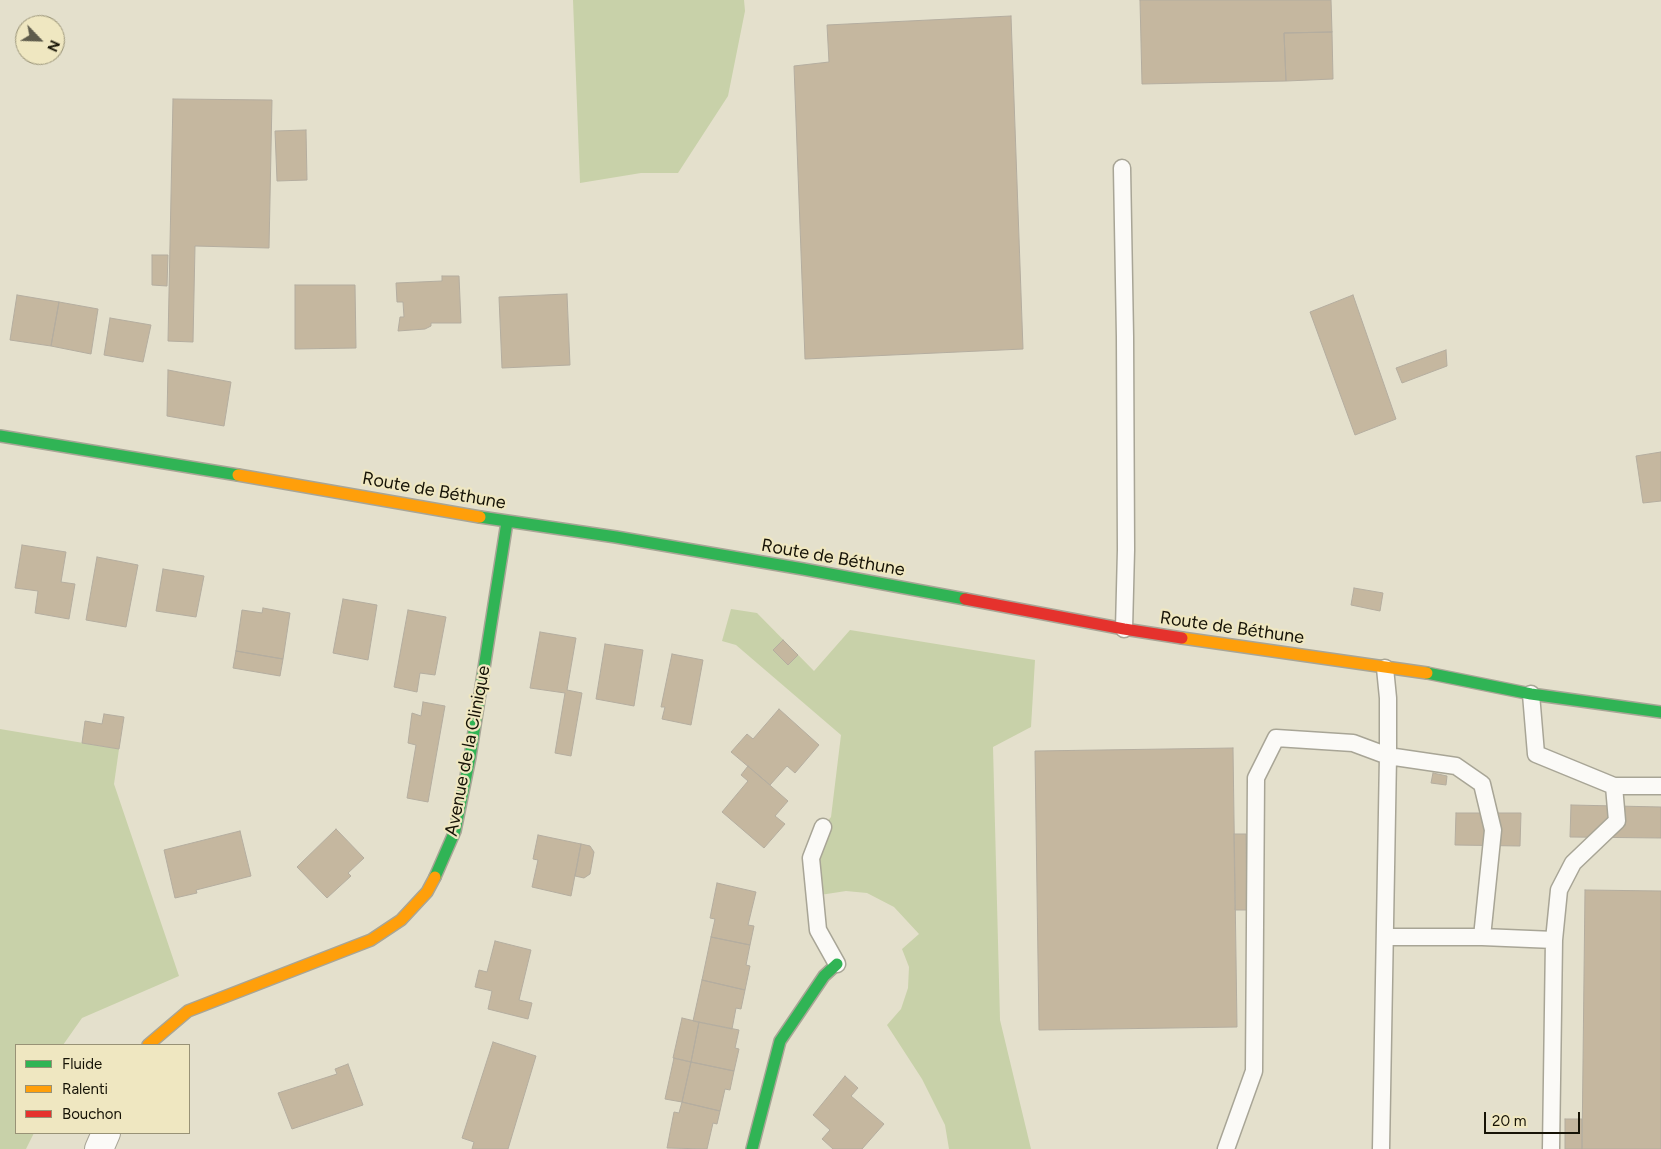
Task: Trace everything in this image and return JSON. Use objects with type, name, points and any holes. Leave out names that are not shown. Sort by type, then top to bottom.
[{"type":"main road","name":"Route de Béthune","points":[[0,436],[271,480],[508,522],[616,537],[803,569],[1124,629],[1444,676],[1531,694],[1661,712]]},
{"type":"main road","name":"Avenue de la Clinique","points":[[149,1044],[188,1011],[371,940],[401,920],[428,892],[455,831],[471,748],[508,522]]},
{"type":"main road","points":[[752,1149],[780,1041],[824,976],[837,964]]},
{"type":"street","points":[[99,1149],[106,1134]]},
{"type":"lane","points":[[1122,168],[1126,540],[1124,629]]},
{"type":"lane","points":[[1381,1149],[1388,756],[1388,698],[1385,668]]},
{"type":"lane","points":[[1531,694],[1536,754],[1614,786],[1661,786]]},
{"type":"lane","points":[[1226,1149],[1254,1071],[1256,778],[1276,738],[1353,743],[1388,756],[1456,766],[1482,784],[1493,830],[1482,937]]},
{"type":"lane","points":[[1551,1149],[1554,940],[1559,890],[1573,863],[1616,821],[1614,786]]},
{"type":"lane","points":[[823,827],[811,858],[818,930],[837,964]]},
{"type":"lane","points":[[1385,937],[1482,937],[1554,940]]},
{"type":"green space","points":[[573,0],[744,0],[745,11],[728,96],[678,173],[641,173],[580,183]]},
{"type":"green space","points":[[731,609],[757,613],[814,671],[850,630],[1035,660],[1031,727],[993,747],[1000,1020],[1031,1149],[949,1149],[945,1125],[922,1079],[887,1025],[901,1009],[908,988],[909,967],[902,949],[919,934],[894,907],[867,893],[846,891],[820,895],[814,892],[823,827],[831,817],[841,735],[736,645],[722,641]]},
{"type":"green space","points":[[0,729],[119,749],[114,784],[179,976],[82,1018],[64,1044],[15,1044],[15,1134],[34,1134],[26,1149],[0,1149]]},
{"type":"building","points":[[1140,0],[1331,0],[1332,32],[1284,33],[1286,81],[1142,84]]},
{"type":"building","points":[[1011,16],[1023,349],[805,359],[794,66],[829,62],[827,25]]},
{"type":"building","points":[[1332,32],[1333,79],[1286,81],[1284,33]]},
{"type":"building","points":[[173,99],[272,100],[269,248],[195,246],[193,342],[168,341]]},
{"type":"building","points":[[306,130],[307,180],[277,181],[275,131]]},
{"type":"building","points":[[152,255],[168,255],[167,286],[152,285]]},
{"type":"building","points":[[442,276],[459,276],[461,323],[431,323],[431,326],[425,329],[398,331],[400,317],[404,317],[403,302],[397,302],[396,283],[442,281]]},
{"type":"building","points":[[295,285],[355,285],[356,348],[295,349]]},
{"type":"building","points":[[567,294],[570,365],[502,368],[499,297]]},
{"type":"building","points":[[17,295],[59,302],[51,346],[10,340]]},
{"type":"building","points":[[1353,295],[1396,419],[1355,435],[1310,312]]},
{"type":"building","points":[[59,302],[98,309],[91,354],[51,346]]},
{"type":"building","points":[[110,318],[151,325],[143,362],[104,355]]},
{"type":"building","points":[[1446,350],[1447,366],[1402,383],[1396,368]]},
{"type":"building","points":[[168,370],[231,382],[224,426],[167,416]]},
{"type":"building","points":[[1661,452],[1661,501],[1643,503],[1636,456]]},
{"type":"building","points":[[22,545],[66,552],[61,582],[75,584],[69,619],[35,613],[38,591],[15,588]]},
{"type":"building","points":[[97,557],[138,565],[126,627],[86,620]]},
{"type":"building","points":[[163,569],[204,576],[196,617],[156,611]]},
{"type":"building","points":[[1354,588],[1383,593],[1380,611],[1351,605]]},
{"type":"building","points":[[343,599],[377,605],[368,660],[333,653]]},
{"type":"building","points":[[263,608],[290,613],[283,659],[236,651],[242,610],[262,613]]},
{"type":"building","points":[[408,610],[446,617],[435,675],[420,673],[417,692],[394,687]]},
{"type":"building","points":[[540,632],[576,638],[567,690],[582,693],[571,756],[555,753],[565,693],[530,688]]},
{"type":"building","points":[[783,640],[798,655],[788,665],[773,650]]},
{"type":"building","points":[[605,644],[643,650],[634,706],[596,699]]},
{"type":"building","points":[[236,651],[283,659],[280,676],[233,668]]},
{"type":"building","points":[[672,654],[703,660],[691,725],[662,719],[665,707],[661,707]]},
{"type":"building","points":[[423,702],[445,706],[428,802],[407,798],[416,745],[408,743],[412,713],[421,716]]},
{"type":"building","points":[[779,709],[819,745],[795,773],[787,766],[770,785],[731,752],[747,734],[753,739]]},
{"type":"building","points":[[104,714],[124,717],[119,749],[82,743],[85,721],[102,724]]},
{"type":"building","points":[[1233,748],[1237,1027],[1039,1030],[1035,751]]},
{"type":"building","points":[[748,766],[788,801],[775,816],[785,824],[764,848],[722,812],[748,781],[741,775]]},
{"type":"building","points":[[1433,773],[1447,776],[1446,785],[1431,783]]},
{"type":"building","points":[[1571,805],[1661,807],[1661,838],[1570,837]]},
{"type":"building","points":[[1456,813],[1521,813],[1520,846],[1455,845]]},
{"type":"building","points":[[336,829],[364,858],[348,873],[351,876],[327,898],[297,867]]},
{"type":"building","points":[[240,831],[251,876],[196,890],[197,893],[175,898],[164,850]]},
{"type":"building","points":[[1234,834],[1246,834],[1247,910],[1235,910]]},
{"type":"building","points":[[538,835],[581,844],[571,896],[532,887],[538,860],[533,859]]},
{"type":"building","points":[[581,844],[590,846],[594,852],[590,874],[584,878],[575,876]]},
{"type":"building","points":[[717,883],[756,892],[748,925],[754,926],[750,945],[711,937],[715,919],[710,918]]},
{"type":"building","points":[[1585,890],[1661,891],[1661,1149],[1582,1149]]},
{"type":"building","points":[[711,937],[750,945],[746,965],[750,966],[745,990],[702,980]]},
{"type":"building","points":[[495,941],[531,950],[519,1000],[532,1003],[528,1019],[488,1009],[492,991],[475,987],[479,970],[487,972]]},
{"type":"building","points":[[702,980],[745,990],[741,1009],[736,1008],[732,1029],[693,1021]]},
{"type":"building","points":[[682,1018],[699,1022],[691,1062],[673,1058]]},
{"type":"building","points":[[699,1022],[739,1030],[735,1048],[739,1049],[734,1071],[691,1062]]},
{"type":"building","points":[[493,1042],[536,1056],[508,1149],[472,1149],[474,1142],[462,1138]]},
{"type":"building","points":[[674,1058],[691,1062],[682,1102],[665,1099]]},
{"type":"building","points":[[691,1062],[734,1071],[730,1090],[725,1089],[720,1111],[682,1102]]},
{"type":"building","points":[[348,1064],[363,1105],[292,1129],[278,1093],[337,1074],[335,1069]]},
{"type":"building","points":[[845,1076],[858,1088],[851,1096],[884,1124],[862,1149],[833,1149],[822,1139],[830,1130],[813,1115]]},
{"type":"building","points":[[682,1102],[720,1111],[717,1124],[713,1123],[707,1149],[667,1148],[674,1112],[679,1113]]},
{"type":"building","points":[[1565,1119],[1582,1119],[1582,1149],[1565,1149]]},
{"type":"traffic: fast","points":[[0,436],[238,475]]},
{"type":"traffic: fast","points":[[480,517],[616,537],[965,599]]},
{"type":"traffic: fast","points":[[435,877],[455,831],[470,757],[507,522]]},
{"type":"traffic: fast","points":[[1427,673],[1531,694],[1661,712]]},
{"type":"traffic: fast","points":[[752,1149],[780,1041],[824,976],[837,964]]},
{"type":"traffic: slow","points":[[238,475],[480,517]]},
{"type":"traffic: slow","points":[[1182,638],[1427,673]]},
{"type":"traffic: slow","points":[[149,1044],[188,1011],[371,940],[401,920],[427,892],[435,877]]},
{"type":"traffic: jam","points":[[965,599],[1182,638]]}]
